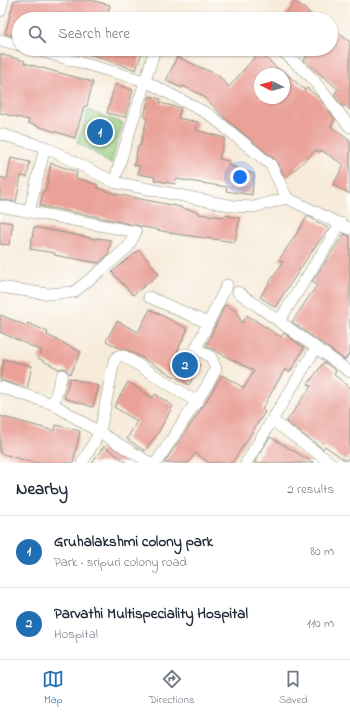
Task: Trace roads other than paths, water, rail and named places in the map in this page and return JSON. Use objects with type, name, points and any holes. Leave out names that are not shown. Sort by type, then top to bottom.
[{"type":"street","points":[[0,10],[3,0]]},
{"type":"street","points":[[0,40],[12,43]]},
{"type":"street","points":[[58,56],[145,81],[210,115],[270,165],[287,198],[346,226],[279,321]]},
{"type":"street","points":[[114,182],[153,56]]},
{"type":"street","points":[[287,56],[311,78],[350,127]]},
{"type":"street","points":[[0,134],[45,147],[114,182],[233,206],[254,207],[287,198]]},
{"type":"street","points":[[29,212],[45,147]]},
{"type":"street","points":[[0,206],[136,232],[128,247],[74,292],[48,294],[0,287]]},
{"type":"street","points":[[156,463],[197,402],[216,369],[210,357],[196,348],[227,285]]},
{"type":"street","points":[[238,292],[349,371]]},
{"type":"street","points":[[149,297],[208,323]]},
{"type":"street","points":[[246,463],[316,348]]},
{"type":"street","points":[[82,463],[100,432],[114,361],[118,356],[124,356],[197,402]]},
{"type":"street","points":[[53,404],[62,374]]},
{"type":"street","points":[[0,388],[53,404],[150,463]]},
{"type":"street","points":[[272,421],[331,463]]},
{"type":"place","name":"Gruhalakshmi colony park","points":[[100,132]]},
{"type":"place","name":"Parvathi Multispeciality Hospital","points":[[185,365]]}]
